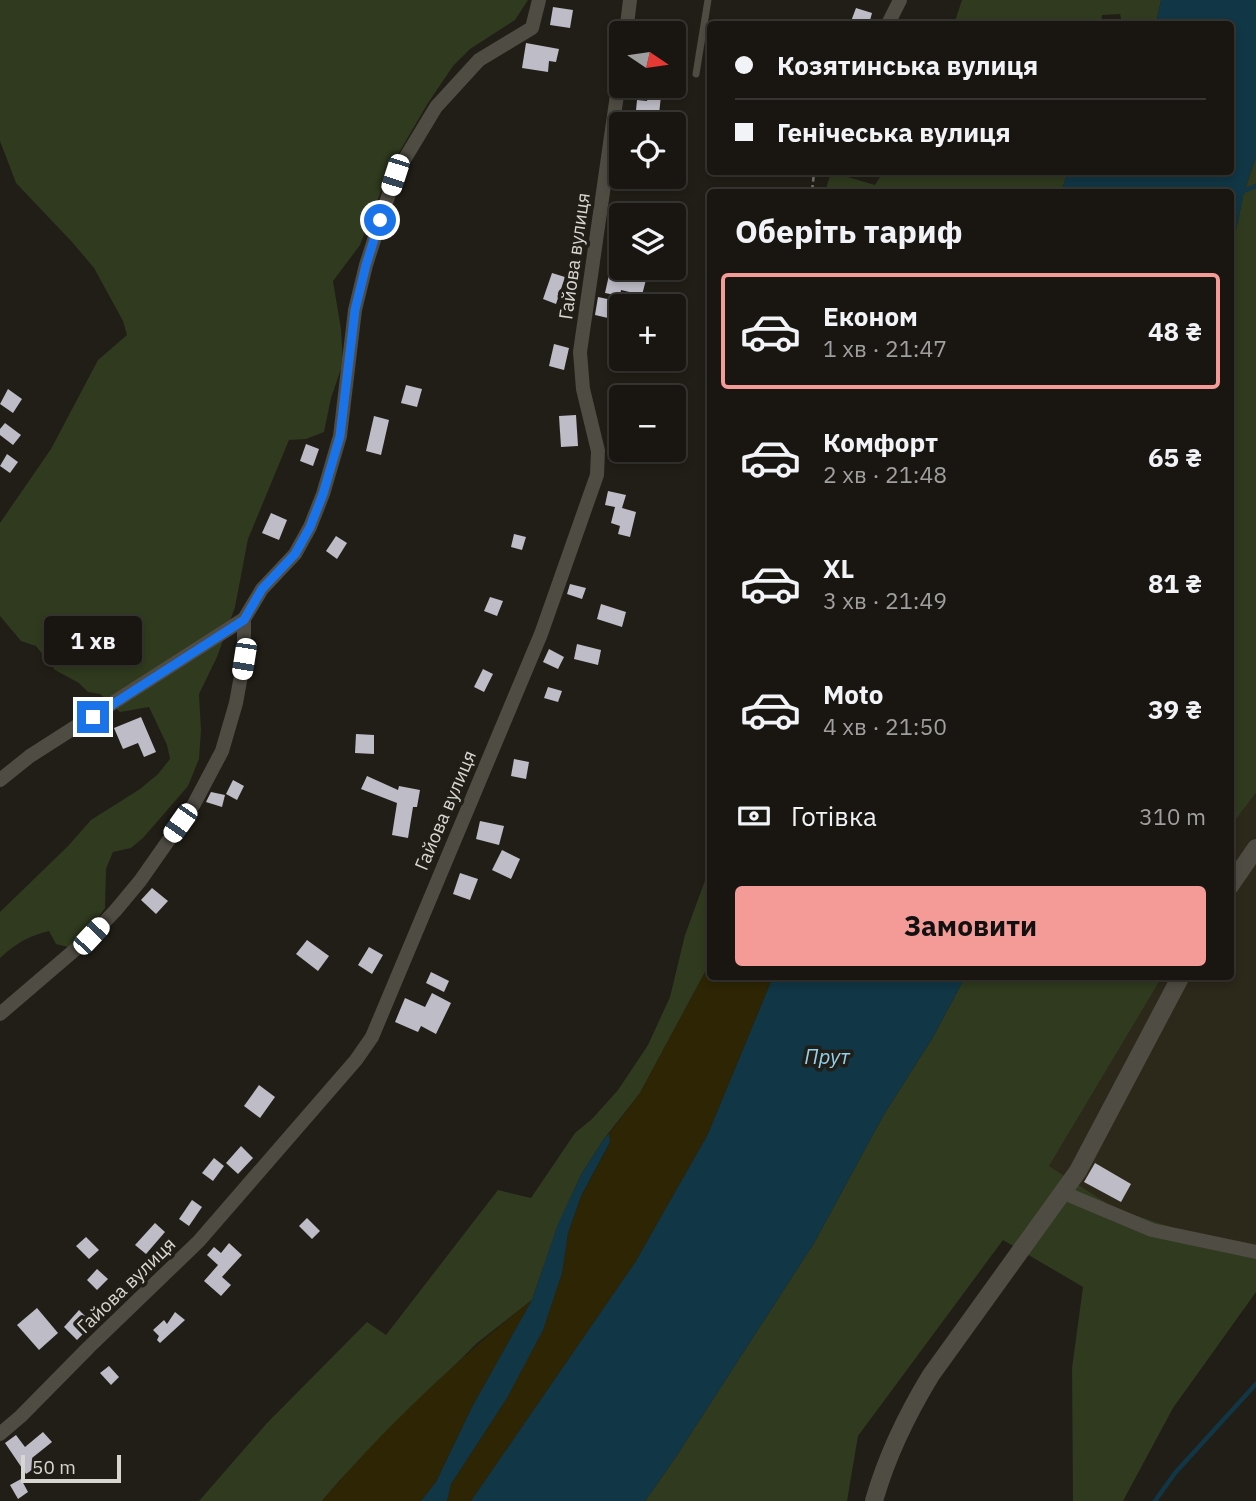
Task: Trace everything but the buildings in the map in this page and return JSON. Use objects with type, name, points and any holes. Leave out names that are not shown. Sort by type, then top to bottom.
[{"type":"street","points":[[0,780],[30,757],[244,620],[262,589],[295,554],[310,527],[323,494],[340,436],[355,310],[366,265],[395,175],[436,107],[479,60],[532,28],[539,0]]},
{"type":"street","points":[[627,21],[630,0]]},
{"type":"street","points":[[890,21],[900,0]]},
{"type":"street","name":"Гайова вулиця","points":[[0,1434],[199,1241],[372,1037],[541,634],[597,475],[598,451],[583,389],[580,352],[617,98]]},
{"type":"street","points":[[0,1014],[107,920],[140,881],[194,804],[222,751],[236,703],[244,659],[244,620]]},
{"type":"street","points":[[1234,880],[1256,848]]},
{"type":"street","points":[[874,1501],[893,1442],[910,1408],[931,1375],[1064,1193],[1092,1149],[1179,980]]},
{"type":"street","points":[[1064,1193],[1152,1230],[1256,1252]]},
{"type":"lane","points":[[695,74],[708,0]]},
{"type":"shaded area","points":[[1256,793],[1256,1254],[1116,1209],[1048,1166],[1160,980],[1234,980],[1234,822]]},
{"type":"green space","points":[[0,0],[528,0],[515,20],[470,49],[453,66],[390,168],[360,245],[333,281],[341,329],[343,363],[331,398],[324,432],[306,439],[289,440],[248,539],[235,607],[217,657],[199,694],[199,759],[188,786],[143,838],[131,848],[113,852],[106,869],[105,908],[89,931],[72,948],[56,944],[49,931],[23,941],[0,958],[0,912],[91,820],[140,789],[158,774],[170,759],[167,745],[149,707],[120,712],[100,694],[88,692],[79,683],[55,670],[36,646],[21,641],[0,616],[0,523],[51,449],[98,360],[127,335],[123,321],[94,268],[16,183],[0,141]]},
{"type":"green space","points":[[962,0],[1161,0],[1157,21],[1121,21],[1120,14],[1102,15],[1101,21],[955,21]]},
{"type":"green space","points":[[1256,157],[1256,793],[1234,822],[1234,239],[1244,192]]},
{"type":"green space","points":[[830,175],[841,175],[875,185],[881,175],[1067,175],[1062,189],[826,189]]},
{"type":"green space","points":[[707,875],[707,969],[640,1093],[604,1139],[582,1173],[558,1225],[532,1300],[477,1343],[322,1501],[199,1501],[267,1423],[367,1322],[386,1335],[498,1190],[531,1198],[575,1133],[592,1119],[618,1090],[648,1045],[670,997],[685,935]]},
{"type":"green space","points":[[963,980],[1160,980],[1049,1166],[1116,1209],[1256,1254],[1256,1292],[1173,1408],[1123,1501],[1073,1501],[1072,1368],[1083,1287],[1003,1240],[858,1436],[847,1501],[645,1501],[814,1243],[883,1116],[933,1037]]},
{"type":"sand","points":[[707,969],[707,980],[772,980],[708,1134],[636,1261],[471,1501],[447,1501],[451,1484],[507,1398],[562,1273],[568,1233],[581,1196],[610,1143],[609,1134],[640,1093]]},
{"type":"sand","points":[[532,1300],[472,1407],[436,1482],[421,1501],[322,1501],[422,1395]]},
{"type":"water","points":[[1161,0],[1256,0],[1256,157],[1244,192],[1234,239],[1234,189],[1062,189],[1067,175],[1234,175],[1234,21],[1157,21]]},
{"type":"water","name":"Прут","points":[[772,980],[963,980],[933,1037],[883,1116],[814,1243],[645,1501],[471,1501],[636,1261],[708,1134]]},
{"type":"water","points":[[609,1134],[610,1142],[581,1196],[568,1233],[562,1273],[543,1330],[507,1398],[451,1484],[447,1501],[421,1501],[436,1482],[472,1407],[532,1300],[558,1224],[582,1173]]},
{"type":"waterway","points":[[1241,192],[1256,186]]},
{"type":"waterway","points":[[1155,1501],[1175,1473],[1256,1384]]},
{"type":"route","points":[[93,717],[244,620],[262,589],[295,554],[310,527],[323,494],[340,436],[355,310],[380,220]]}]
